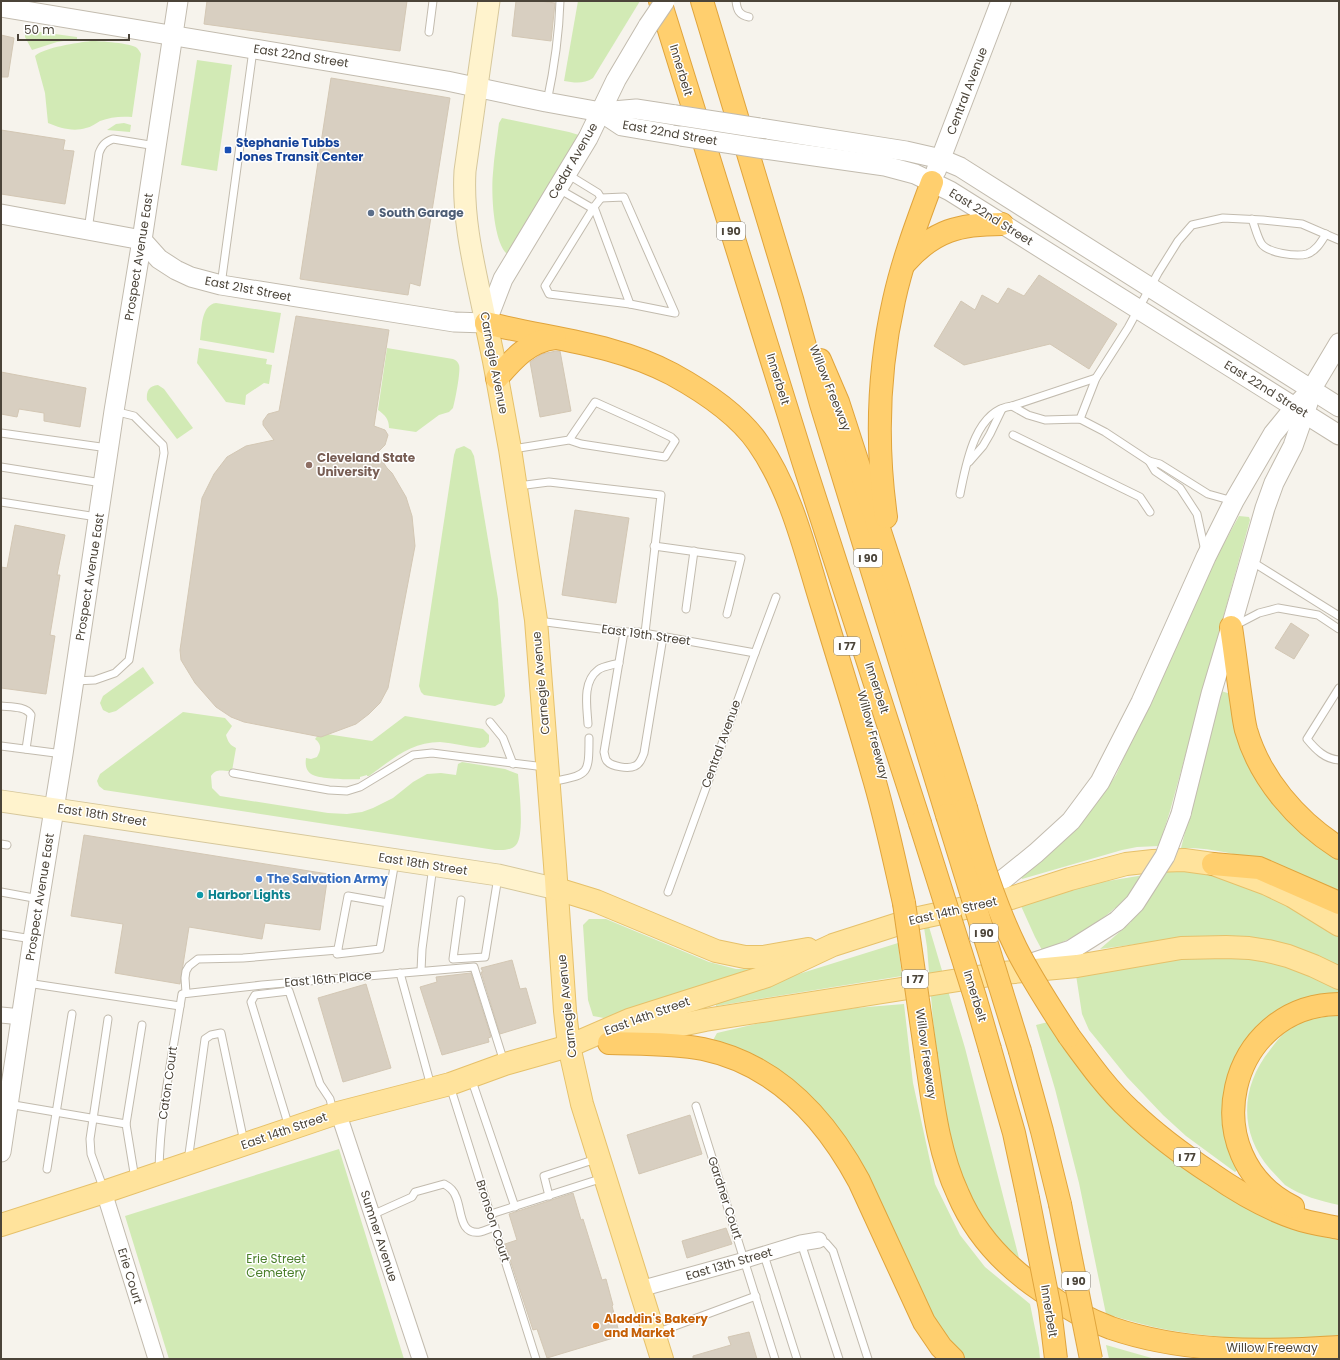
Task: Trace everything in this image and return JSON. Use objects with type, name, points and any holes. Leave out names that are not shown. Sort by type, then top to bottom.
[{"type":"highway","name":"Innerbelt","points":[[660,1],[803,460],[976,997],[1014,1133],[1050,1308],[1056,1359]]},
{"type":"highway","name":"I 90","points":[[702,1],[792,299],[823,412],[956,811],[1042,1131],[1060,1204],[1091,1359]]},
{"type":"highway","points":[[898,587],[883,497],[880,454],[880,412],[883,362],[888,328],[903,265],[932,182]]},
{"type":"highway","points":[[903,265],[922,245],[941,233],[971,226],[1002,224]]},
{"type":"highway","name":"Willow Freeway","points":[[792,299],[838,402],[898,587],[956,811],[987,875],[1006,925],[1029,972],[1070,1036],[1100,1077],[1130,1110],[1167,1142],[1242,1194],[1264,1206],[1295,1218],[1339,1227]]},
{"type":"highway","points":[[486,323],[608,349],[650,364],[693,386],[729,413],[745,427],[757,442],[777,476],[800,534],[892,833]]},
{"type":"highway","points":[[498,378],[522,352],[547,339],[557,338]]},
{"type":"highway","name":"Willow Freeway","points":[[803,460],[824,572],[878,746],[892,833],[909,911],[926,1056],[941,1143],[948,1170],[958,1195],[972,1220],[986,1242],[1005,1262],[1027,1281],[1067,1307],[1111,1328],[1165,1342],[1193,1346],[1293,1350],[1339,1347]]},
{"type":"highway","points":[[1231,627],[1246,730],[1257,756],[1274,786],[1298,815],[1339,848]]},
{"type":"highway","points":[[1213,864],[1259,868],[1339,903]]},
{"type":"highway","points":[[1339,1004],[1323,1006],[1297,1013],[1273,1028],[1263,1037],[1246,1061],[1239,1074],[1235,1089],[1233,1117],[1238,1146],[1244,1160],[1261,1183],[1272,1194],[1285,1203],[1339,1227]]},
{"type":"highway","points":[[609,1043],[683,1046],[725,1055],[750,1065],[771,1077],[791,1094],[829,1132],[848,1161],[859,1181],[924,1322],[941,1347],[953,1359]]},
{"type":"highway","points":[[1314,1359],[1339,1353]]},
{"type":"main road","name":"Carnegie Avenue","points":[[489,1],[466,172],[464,190],[465,211],[468,233],[498,378],[536,620],[565,1011],[569,1046],[582,1104],[662,1359]]},
{"type":"main road","name":"East 18th Street","points":[[1,800],[498,875],[557,888],[596,901],[700,946],[745,957],[763,957],[833,945]]},
{"type":"main road","name":"East 14th Street","points":[[1,1225],[104,1192],[336,1113],[441,1086],[505,1064],[569,1046],[629,1020],[767,976],[909,911],[1011,898],[1084,875],[1126,864],[1184,860],[1213,864],[1267,884],[1292,896],[1339,925]]},
{"type":"main road","name":"East 14th Street","points":[[569,1046],[609,1043],[657,1030],[705,1020],[1003,973],[1076,966],[1158,952],[1205,947],[1249,948],[1288,956],[1339,978]]},
{"type":"street","name":"Prospect Avenue East","points":[[1,1152],[178,1]]},
{"type":"street","name":"Cedar Avenue","points":[[486,323],[503,279],[588,138],[616,80],[648,26],[665,1]]},
{"type":"street","name":"Central Avenue","points":[[932,182],[1001,1]]},
{"type":"street","name":"East 22nd Street","points":[[1,7],[253,48],[477,87],[600,112],[636,109],[906,150],[941,159],[965,170],[1339,407]]},
{"type":"street","name":"East 22nd Street","points":[[600,112],[622,126],[765,149],[885,166],[915,174],[950,191],[1339,435]]},
{"type":"street","points":[[1,214],[142,240]]},
{"type":"street","name":"East 21st Street","points":[[142,240],[159,259],[176,270],[191,277],[221,285],[454,322],[486,323]]},
{"type":"street","points":[[909,911],[974,896],[1005,878],[1036,853],[1071,821],[1100,782],[1141,702],[1206,558],[1234,501],[1273,434],[1299,410],[1339,343]]},
{"type":"street","points":[[1003,973],[1071,950],[1117,921],[1135,903],[1165,856],[1181,814],[1211,694],[1249,561],[1274,483],[1292,446],[1299,410]]},
{"type":"street","points":[[1,1015],[22,1017]]},
{"type":"street","name":"Sumner Avenue","points":[[336,1113],[420,1359]]},
{"type":"street","name":"Erie Court","points":[[104,1192],[156,1359]]},
{"type":"street","name":"East 13th Street","points":[[640,1290],[801,1243],[819,1240]]},
{"type":"lane","points":[[429,32],[433,1]]},
{"type":"lane","points":[[546,102],[553,73],[559,31],[560,1]]},
{"type":"lane","points":[[736,1],[738,10],[743,16],[749,17]]},
{"type":"lane","points":[[221,285],[253,48]]},
{"type":"lane","points":[[88,230],[99,153],[102,145],[113,139],[156,146]]},
{"type":"lane","points":[[562,181],[598,193],[601,198]]},
{"type":"lane","points":[[562,181],[590,207],[594,207]]},
{"type":"lane","points":[[624,196],[675,312],[630,304],[549,294],[545,286],[594,207],[601,198],[624,196]]},
{"type":"lane","points":[[594,207],[630,304]]},
{"type":"lane","points":[[1080,419],[1096,378],[1139,309],[1149,287],[1178,241],[1192,226],[1223,218],[1252,219],[1302,224],[1339,240]]},
{"type":"lane","points":[[1252,219],[1261,244],[1274,252],[1293,255],[1307,254],[1316,249],[1326,234]]},
{"type":"lane","points":[[960,494],[966,466],[976,437],[987,420],[1003,407],[1012,406],[1096,378]]},
{"type":"lane","points":[[510,449],[569,440],[581,444],[665,457],[675,441],[671,437],[595,402],[569,440]]},
{"type":"lane","points":[[1012,406],[1028,415],[1045,420],[1080,419],[1104,432],[1149,461],[1160,464],[1208,494],[1234,501]]},
{"type":"lane","points":[[966,466],[983,446],[1003,407]]},
{"type":"lane","points":[[74,681],[95,680],[115,673],[129,660],[164,453],[163,445],[134,416],[114,411]]},
{"type":"lane","points":[[1,432],[109,448]]},
{"type":"lane","points":[[1013,435],[1140,497],[1150,512]]},
{"type":"lane","points":[[1149,461],[1155,471],[1180,488],[1197,514],[1206,558]]},
{"type":"lane","points":[[1,467],[104,483]]},
{"type":"lane","points":[[516,486],[549,482],[661,495],[645,633]]},
{"type":"lane","points":[[1,502],[99,517]]},
{"type":"lane","points":[[654,546],[741,558],[727,614]]},
{"type":"lane","points":[[686,609],[694,551]]},
{"type":"lane","points":[[1249,561],[1339,616]]},
{"type":"lane","name":"Central Avenue","points":[[668,892],[754,653],[776,597]]},
{"type":"lane","points":[[1231,627],[1259,613],[1278,608],[1318,615],[1339,629]]},
{"type":"lane","name":"East 19th Street","points":[[536,620],[624,632],[645,633],[754,653]]},
{"type":"lane","points":[[624,632],[604,752],[608,763],[624,767],[634,767],[641,761],[644,753],[663,637]]},
{"type":"lane","points":[[588,724],[586,706],[587,687],[590,678],[599,669],[619,663]]},
{"type":"lane","points":[[1339,688],[1307,739],[1318,751],[1330,759],[1339,760]]},
{"type":"lane","points":[[1,706],[29,711],[31,715],[26,749]]},
{"type":"lane","points":[[490,722],[503,738],[513,764]]},
{"type":"lane","points":[[233,773],[329,790],[347,791],[365,784],[413,755],[432,753],[513,764],[548,775],[579,776],[585,771],[588,764],[589,738]]},
{"type":"lane","points":[[1,746],[63,754]]},
{"type":"lane","points":[[338,950],[348,896],[388,903],[395,859]]},
{"type":"lane","points":[[421,972],[422,949],[433,865]]},
{"type":"lane","points":[[453,959],[485,957],[498,875]]},
{"type":"lane","points":[[1,892],[40,899]]},
{"type":"lane","points":[[451,969],[461,900]]},
{"type":"lane","name":"Caton Court","points":[[159,1173],[160,1145],[165,1100],[180,1006],[184,994],[186,971],[189,966],[198,959],[243,958],[338,950],[337,954],[380,949],[388,903]]},
{"type":"lane","points":[[1,934],[33,939]]},
{"type":"lane","name":"East 16th Place","points":[[184,994],[262,985],[474,967],[505,1064]]},
{"type":"lane","name":"Bronson Court","points":[[400,973],[495,1227],[536,1359]]},
{"type":"lane","points":[[26,983],[180,1006]]},
{"type":"lane","points":[[290,1129],[251,1002],[255,995],[289,991],[320,1084],[330,1099],[336,1113]]},
{"type":"lane","points":[[47,1169],[72,1014]]},
{"type":"lane","points":[[104,1192],[91,1154],[90,1139],[108,1019]]},
{"type":"lane","points":[[135,1181],[126,1124],[142,1025]]},
{"type":"lane","points":[[188,1163],[205,1039],[211,1035],[221,1033],[245,1144]]},
{"type":"lane","points":[[470,1076],[515,1207]]},
{"type":"lane","points":[[8,1104],[126,1124]]},
{"type":"lane","name":"Gardner Court","points":[[696,1106],[775,1359]]},
{"type":"lane","points":[[549,1196],[544,1176],[603,1168]]},
{"type":"lane","points":[[490,1214],[549,1196],[603,1168]]},
{"type":"lane","points":[[372,1215],[412,1197],[415,1192],[444,1184],[451,1188],[456,1198],[465,1228],[470,1231],[478,1232],[495,1227]]},
{"type":"lane","points":[[819,1240],[826,1243],[833,1251],[868,1359]]},
{"type":"lane","points":[[801,1243],[839,1359]]},
{"type":"lane","points":[[764,1255],[797,1359]]},
{"type":"lane","points":[[654,1333],[756,1296]]},
{"type":"green space","points":[[578,1],[640,1],[593,78],[576,83],[564,81]]},
{"type":"green space","points":[[25,30],[77,37],[77,39],[57,42],[32,50],[25,37]]},
{"type":"green space","points":[[91,41],[134,46],[141,53],[132,117],[108,119],[100,121],[88,128],[76,130],[62,128],[48,123],[45,93],[35,56],[53,48]]},
{"type":"green space","points":[[197,60],[232,65],[217,171],[181,165]]},
{"type":"green space","points":[[502,118],[582,136],[507,254],[502,248],[496,227],[492,191],[499,123]]},
{"type":"green space","points":[[124,123],[131,125],[130,132],[107,130],[116,124]]},
{"type":"green space","points":[[216,303],[281,313],[274,353],[200,340],[205,312],[207,308]]},
{"type":"green space","points":[[199,348],[267,359],[266,364],[272,365],[269,384],[264,383],[246,395],[245,405],[226,402],[197,363]]},
{"type":"green space","points":[[387,348],[453,359],[457,361],[459,365],[459,373],[453,408],[449,412],[439,415],[416,432],[389,428],[386,418],[378,410]]},
{"type":"green space","points":[[158,385],[164,389],[193,428],[177,439],[147,400],[147,394],[150,388]]},
{"type":"green space","points":[[464,446],[471,450],[474,456],[498,599],[505,696],[502,703],[495,706],[424,695],[419,686],[454,455],[456,449]]},
{"type":"green space","points":[[1239,516],[1249,517],[1250,520],[1159,846],[1137,847],[1122,850],[1022,879],[1020,875],[1041,860],[1070,835],[1084,819],[1116,775],[1211,567]]},
{"type":"green space","points":[[143,667],[154,683],[116,711],[109,713],[103,710],[100,703],[103,696]]},
{"type":"green space","points":[[1221,691],[1231,694],[1241,737],[1339,856],[1339,891],[1242,856],[1202,849],[1181,848]]},
{"type":"green space","points":[[183,712],[225,718],[232,726],[226,735],[232,746],[236,748],[232,771],[218,771],[213,773],[211,776],[212,788],[220,796],[328,813],[347,814],[362,812],[393,798],[413,782],[427,774],[441,773],[456,775],[458,764],[462,762],[505,769],[518,774],[521,811],[519,840],[516,845],[511,848],[506,850],[495,850],[104,790],[99,786],[97,781],[100,774]]},
{"type":"green space","points":[[405,716],[483,729],[489,735],[489,742],[485,747],[480,748],[440,742],[420,745],[402,753],[369,776],[367,775],[360,777],[360,779],[322,777],[313,775],[307,770],[306,758],[311,759],[317,757],[319,752],[320,745],[315,739],[320,733],[372,741]]},
{"type":"green space","points":[[1168,871],[1185,871],[1246,883],[1339,934],[1339,966],[1175,939],[1100,949],[1131,922],[1115,908],[1081,933],[1042,950],[1021,906],[1096,883]]},
{"type":"green space","points":[[589,919],[606,919],[709,962],[736,969],[752,969],[618,1014],[604,1018],[593,1016],[588,1000],[583,925]]},
{"type":"green space","points":[[927,920],[965,1048],[1019,1258],[1005,1249],[980,1220],[946,1142],[933,1021],[927,947],[923,921]]},
{"type":"green space","points":[[898,943],[902,976],[716,1006],[716,1000]]},
{"type":"green space","points":[[1228,956],[1277,962],[1339,986],[1339,997],[1245,1049],[1241,1167],[1235,1172],[1186,1136],[1163,1115],[1127,1077],[1089,1030],[1082,1014],[1076,975],[1172,958]]},
{"type":"green space","points":[[904,1004],[913,1083],[935,1184],[960,1235],[985,1267],[1030,1304],[1040,1359],[964,1358],[931,1322],[878,1207],[748,1054],[727,1044],[712,1042],[717,1033],[772,1020],[855,1008]]},
{"type":"green space","points":[[1339,1011],[1339,1205],[1304,1195],[1291,1189],[1283,1183],[1260,1155],[1248,1125],[1247,1110],[1253,1079],[1260,1064],[1279,1038],[1288,1030],[1308,1019]]},
{"type":"green space","points":[[1048,1022],[1120,1108],[1326,1237],[1339,1240],[1339,1335],[1275,1339],[1232,1338],[1160,1328],[1106,1314],[1079,1183],[1055,1089],[1036,1025]]},
{"type":"green space","name":"Erie Street Cemetery","points":[[339,1149],[404,1359],[169,1359],[125,1216]]},
{"type":"green space","points":[[1106,1345],[1155,1359],[1109,1359]]},
{"type":"building","points":[[207,1],[407,1],[400,51],[204,24]]},
{"type":"building","points":[[516,1],[540,1],[555,3],[551,41],[512,36]]},
{"type":"building","points":[[1,35],[14,38],[8,77],[1,77]]},
{"type":"building","name":"South Garage","points":[[331,78],[450,98],[420,286],[410,283],[408,295],[300,279]]},
{"type":"building","points":[[1,130],[65,140],[63,150],[74,151],[65,204],[1,194]]},
{"type":"building","points":[[1039,275],[1117,324],[1089,369],[1050,344],[964,365],[934,346],[961,301],[975,310],[982,295],[998,304],[1008,288],[1024,296]]},
{"type":"building","points":[[296,316],[389,330],[374,426],[385,430],[388,435],[385,445],[377,453],[392,473],[406,497],[412,516],[415,546],[388,688],[380,703],[356,724],[321,737],[244,722],[231,717],[216,707],[195,683],[181,660],[180,650],[202,498],[214,474],[227,457],[246,446],[274,440],[263,425],[263,421],[268,414],[279,411]]},
{"type":"building","points":[[560,351],[571,411],[540,417],[530,362],[542,354]]},
{"type":"building","points":[[1,372],[86,388],[80,427],[44,421],[44,413],[19,409],[17,417],[1,414]]},
{"type":"building","points":[[575,510],[629,518],[616,603],[562,595]]},
{"type":"building","points":[[15,525],[65,535],[57,575],[60,575],[50,635],[55,636],[46,694],[1,688],[1,567],[7,568]]},
{"type":"building","points":[[1291,623],[1309,635],[1294,659],[1275,648]]},
{"type":"building","name":"Harbor Lights","points":[[84,835],[328,874],[320,930],[265,923],[262,939],[189,927],[180,984],[115,973],[123,924],[71,916]]},
{"type":"building","points":[[512,960],[520,989],[526,988],[536,1023],[500,1034],[481,968]]},
{"type":"building","points":[[471,973],[491,1037],[488,1038],[489,1042],[442,1055],[420,987],[437,982],[436,977]]},
{"type":"building","points":[[366,984],[391,1068],[343,1082],[318,998]]},
{"type":"building","points":[[690,1115],[702,1154],[639,1174],[627,1135]]},
{"type":"building","points":[[573,1193],[581,1220],[583,1219],[602,1280],[606,1279],[620,1336],[547,1358],[537,1329],[533,1330],[505,1244],[517,1240],[509,1214]]},
{"type":"building","points":[[726,1228],[732,1244],[687,1258],[682,1241]]},
{"type":"building","points":[[749,1332],[757,1359],[693,1359],[693,1356],[731,1345],[728,1337]]},
{"type":"place","name":"Stephanie Tubbs Jones Transit Center","points":[[228,150]]},
{"type":"place","name":"South Garage","points":[[371,213]]},
{"type":"place","name":"Cleveland State University","points":[[309,465]]},
{"type":"place","name":"The Salvation Army","points":[[259,879]]},
{"type":"place","name":"Harbor Lights","points":[[200,895]]},
{"type":"place","name":"Aladdin's Bakery and Market","points":[[596,1326]]}]
